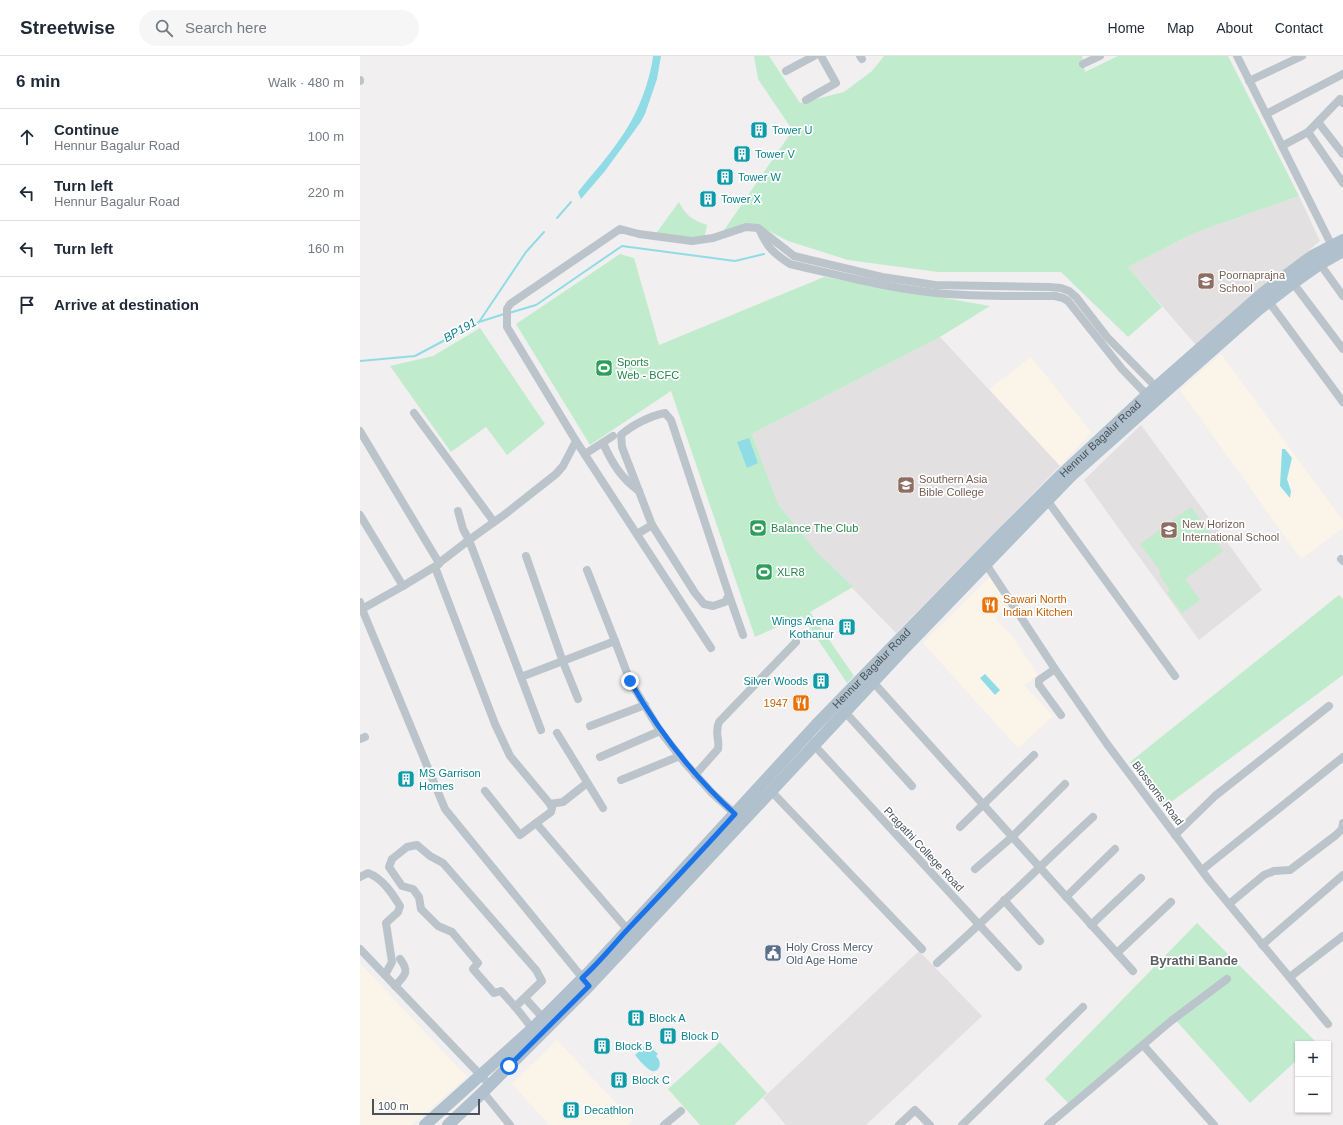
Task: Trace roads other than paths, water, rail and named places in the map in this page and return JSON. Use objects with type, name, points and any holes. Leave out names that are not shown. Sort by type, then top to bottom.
[{"type":"main road","name":"Hennur Bagalur Road","points":[[448,1125],[486,1089],[585,982],[771,791],[986,564],[1000,542],[1190,370],[1255,306],[1269,302],[1320,264],[1337,250],[1343,240]]},
{"type":"main road","name":"Hennur Bagalur Road","points":[[424,1125],[585,982],[589,972],[816,725],[1000,542],[1060,476],[1152,391],[1255,306],[1312,256],[1337,250]]},
{"type":"street","points":[[786,71],[814,56]]},
{"type":"street","points":[[806,100],[836,83],[822,56]]},
{"type":"street","points":[[1083,64],[1099,56]]},
{"type":"street","points":[[1237,56],[1282,146],[1337,250]]},
{"type":"street","points":[[1249,81],[1302,56]]},
{"type":"street","points":[[1266,114],[1343,74]]},
{"type":"street","points":[[1282,146],[1308,132],[1340,99],[1343,103]]},
{"type":"street","points":[[1318,122],[1343,154]]},
{"type":"street","points":[[1308,132],[1343,183]]},
{"type":"street","points":[[711,648],[576,441],[506,327],[506,314],[510,304],[620,229],[639,234],[692,241],[713,238],[746,227],[758,228],[794,256],[882,277],[935,285],[1030,286],[1061,288],[1069,291],[1076,297],[1152,391]]},
{"type":"street","points":[[758,228],[766,245],[780,258],[790,264],[894,287],[937,293],[989,296],[1055,296],[1063,298],[1068,301],[1122,368],[1152,391]]},
{"type":"street","points":[[1320,264],[1343,296]]},
{"type":"street","points":[[1293,283],[1343,349]]},
{"type":"street","points":[[1029,296],[1030,286]]},
{"type":"street","points":[[1269,302],[1343,402]]},
{"type":"street","points":[[414,413],[494,522]]},
{"type":"street","points":[[729,595],[725,602],[713,606],[704,604],[695,593],[652,525],[622,447],[622,435],[627,430],[656,415],[665,413],[671,420],[743,635]]},
{"type":"street","points":[[360,431],[437,565],[495,724],[510,756],[550,804],[552,808],[551,812],[520,835],[485,790]]},
{"type":"street","points":[[585,454],[613,436]]},
{"type":"street","points":[[576,441],[563,466],[556,474],[494,522],[468,540],[437,565],[403,586],[361,607],[446,809],[585,982]]},
{"type":"street","points":[[603,442],[612,462],[627,482],[639,492]]},
{"type":"street","points":[[1048,500],[1176,676]]},
{"type":"street","points":[[458,511],[461,524],[541,730]]},
{"type":"street","points":[[360,515],[403,586]]},
{"type":"street","points":[[637,534],[652,525]]},
{"type":"street","points":[[526,556],[563,662],[578,699]]},
{"type":"street","name":"Blossoms Road","points":[[986,564],[1055,669],[1108,744],[1202,870],[1328,1024]]},
{"type":"street","points":[[587,570],[630,681],[642,702],[660,731],[680,756],[712,793],[735,814]]},
{"type":"street","points":[[521,677],[615,641]]},
{"type":"street","points":[[695,774],[718,749],[719,746],[716,728],[719,722],[796,642]]},
{"type":"street","points":[[1055,669],[1039,680],[1039,685],[1061,715]]},
{"type":"street","points":[[873,682],[1133,971]]},
{"type":"street","points":[[590,726],[645,705]]},
{"type":"street","points":[[1176,835],[1215,796],[1329,706]]},
{"type":"street","points":[[845,712],[912,786]]},
{"type":"street","points":[[600,757],[660,731]]},
{"type":"street","points":[[557,733],[603,808]]},
{"type":"street","name":"Pragathi College Road","points":[[814,745],[1018,967]]},
{"type":"street","points":[[621,780],[680,756]]},
{"type":"street","points":[[960,827],[1034,756]]},
{"type":"street","points":[[1202,870],[1343,757]]},
{"type":"street","points":[[550,804],[563,802],[587,783]]},
{"type":"street","points":[[975,869],[1012,837],[1065,784]]},
{"type":"street","points":[[771,791],[922,949]]},
{"type":"street","points":[[938,963],[1093,817]]},
{"type":"street","points":[[536,823],[628,929]]},
{"type":"street","points":[[1229,904],[1264,874],[1274,871],[1290,870],[1336,836],[1342,829],[1343,823]]},
{"type":"street","points":[[516,1007],[542,981],[536,970],[443,863],[430,856],[417,846],[407,847],[392,859],[389,867],[402,886],[413,889],[419,897],[421,909],[438,926],[452,932],[478,963],[473,969],[494,992],[501,991],[516,1007],[532,1029]]},
{"type":"street","points":[[1066,897],[1116,849]]},
{"type":"street","points":[[360,877],[368,873],[374,875],[390,891],[400,906],[398,912],[386,923],[392,962],[385,975]]},
{"type":"street","points":[[1262,945],[1343,875]]},
{"type":"street","points":[[1091,925],[1141,878]]},
{"type":"street","points":[[1004,900],[1040,941]]},
{"type":"street","points":[[1117,953],[1171,902]]},
{"type":"street","points":[[1290,977],[1343,936]]},
{"type":"street","points":[[360,949],[480,1076],[486,1089],[510,1125]]},
{"type":"street","points":[[395,986],[406,973],[406,969],[400,960]]},
{"type":"street","points":[[1048,1125],[1171,1021],[1227,979]]},
{"type":"street","points":[[525,998],[543,1018]]},
{"type":"street","points":[[962,1125],[1083,1007]]},
{"type":"street","points":[[1142,1045],[1214,1125]]},
{"type":"street","points":[[900,1125],[915,1110],[930,1125]]},
{"type":"street","points":[[665,1125],[681,1111]]},
{"type":"water","points":[[653,56],[661,56],[657,79],[645,114],[605,171],[581,199],[578,192],[612,151],[628,128],[646,87]]},
{"type":"water","points":[[749,438],[758,463],[747,468],[737,442]]},
{"type":"water","points":[[1282,449],[1285,449],[1292,458],[1287,479],[1291,491],[1290,498],[1280,486]]},
{"type":"water","points":[[985,674],[1000,690],[995,695],[980,678]]},
{"type":"water","points":[[647,1044],[658,1054],[656,1056],[660,1062],[660,1065],[658,1070],[653,1071],[648,1069],[635,1055]]},
{"type":"waterway","points":[[557,218],[571,202]]},
{"type":"waterway","name":"BP191","points":[[360,361],[415,356],[479,322],[526,252],[544,232]]},
{"type":"waterway","points":[[509,313],[536,305],[622,246],[735,261],[764,254]]},
{"type":"waterway","points":[[479,322],[504,314]]},
{"type":"place","name":"Tower U","points":[[759,130]]},
{"type":"place","name":"Tower V","points":[[742,154]]},
{"type":"place","name":"Tower W","points":[[725,177]]},
{"type":"place","name":"Tower X","points":[[708,199]]},
{"type":"place","name":"Poornaprajna School","points":[[1206,281]]},
{"type":"place","name":"Sports Web - BCFC","points":[[604,368]]},
{"type":"place","name":"Southern Asia Bible College","points":[[906,485]]},
{"type":"place","name":"Balance The Club","points":[[758,528]]},
{"type":"place","name":"New Horizon International School","points":[[1169,530]]},
{"type":"place","name":"XLR8","points":[[764,572]]},
{"type":"place","name":"Sawari North Indian Kitchen","points":[[990,605]]},
{"type":"place","name":"Wings Arena Kothanur","points":[[847,627]]},
{"type":"place","name":"Silver Woods","points":[[821,681]]},
{"type":"place","name":"1947","points":[[801,703]]},
{"type":"place","name":"MS Garrison Homes","points":[[406,779]]},
{"type":"place","name":"Holy Cross Mercy Old Age Home","points":[[773,953]]},
{"type":"place","name":"Block A","points":[[636,1018]]},
{"type":"place","name":"Block D","points":[[668,1036]]},
{"type":"place","name":"Block B","points":[[602,1046]]},
{"type":"place","name":"Block C","points":[[619,1080]]},
{"type":"place","name":"Decathlon","points":[[571,1110]]},
{"type":"district","name":"Byrathi Bande","points":[[1194,960]]}]
